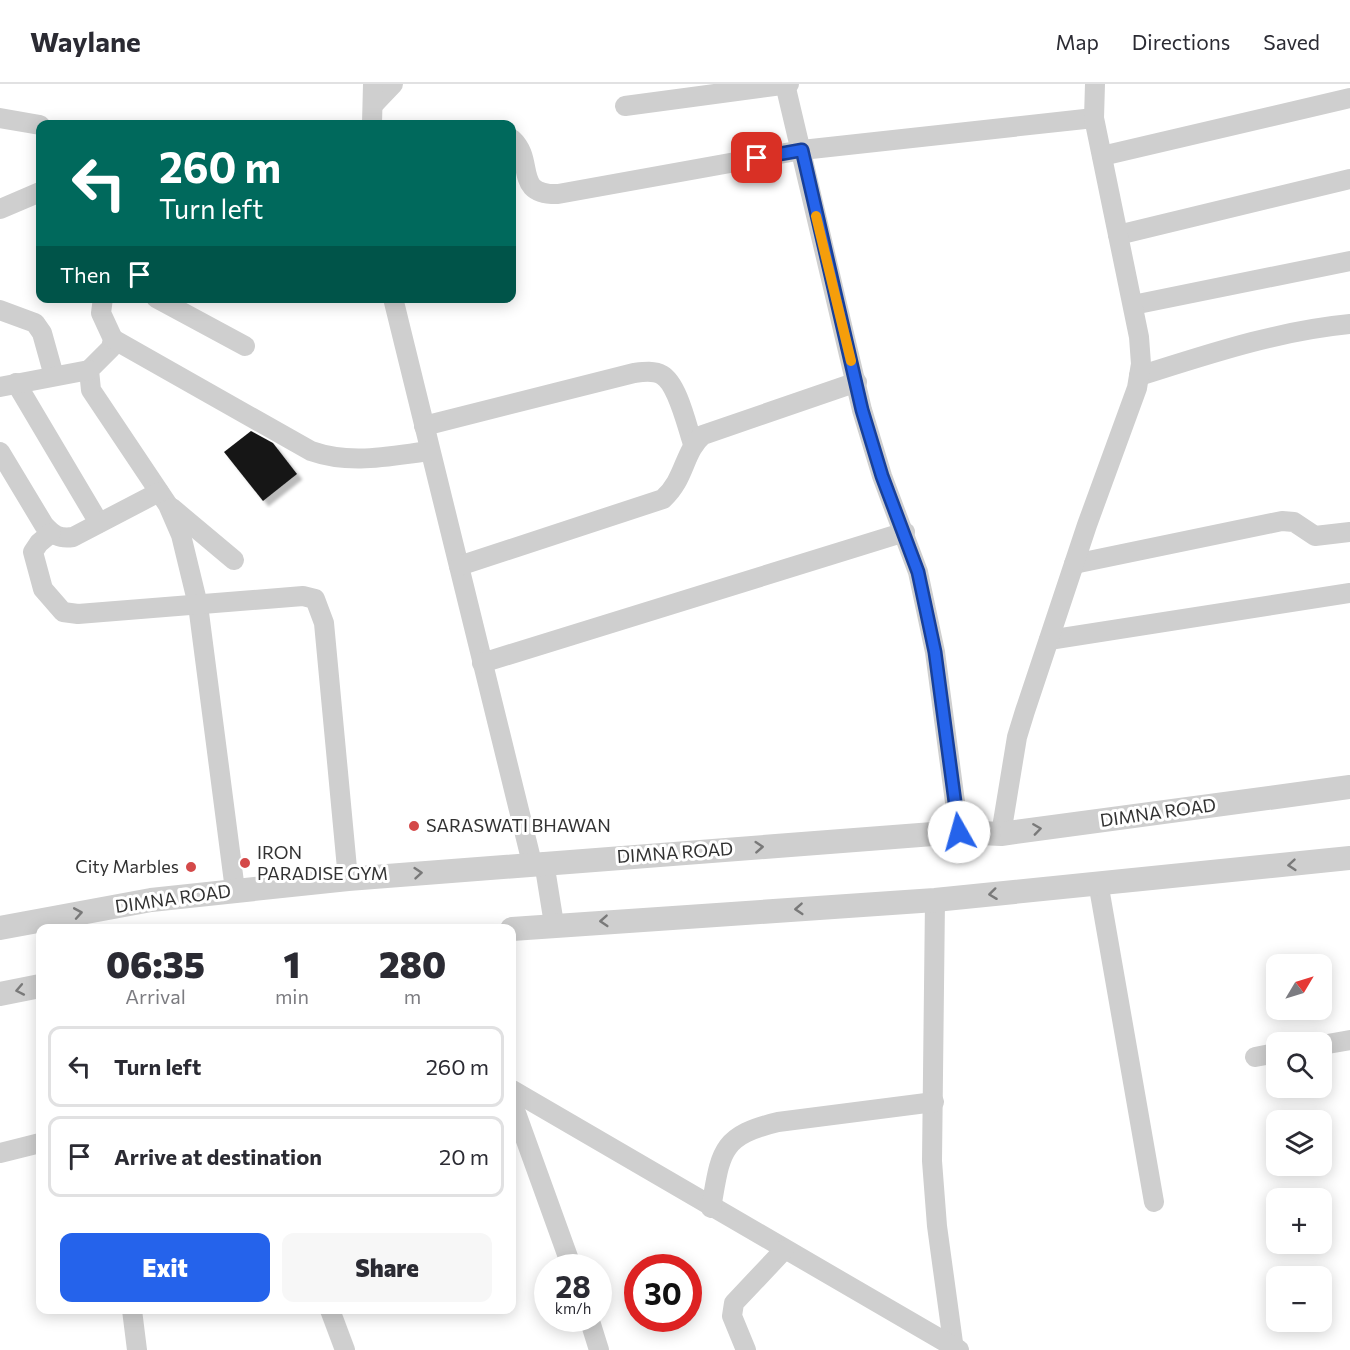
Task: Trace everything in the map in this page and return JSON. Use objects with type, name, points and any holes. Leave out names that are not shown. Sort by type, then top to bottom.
[{"type":"street","points":[[373,84],[373,115]]},
{"type":"street","points":[[373,115],[393,84]]},
{"type":"street","points":[[625,106],[787,84],[873,449],[918,572],[935,652],[959,832]]},
{"type":"street","points":[[1001,834],[1017,737],[1074,564],[1128,418],[1141,364],[1133,305],[1094,118],[1095,84]]},
{"type":"street","points":[[1102,156],[1350,98]]},
{"type":"street","points":[[0,118],[36,123]]},
{"type":"street","points":[[516,146],[522,156],[525,173],[532,188],[542,194],[558,194],[802,150],[1094,118]]},
{"type":"street","points":[[1118,235],[1350,179]]},
{"type":"street","points":[[0,209],[36,194]]},
{"type":"street","points":[[1133,305],[1350,261]]},
{"type":"street","points":[[165,303],[245,346]]},
{"type":"street","points":[[394,303],[482,663],[554,924]]},
{"type":"street","points":[[99,523],[8,385],[89,370],[111,348],[113,339],[102,306]]},
{"type":"street","points":[[0,310],[35,323],[42,333],[54,376]]},
{"type":"street","points":[[1139,376],[1263,338],[1350,324]]},
{"type":"street","points":[[113,339],[311,451],[333,459],[357,460],[430,451]]},
{"type":"street","points":[[89,370],[91,390],[164,498],[181,535],[198,605],[235,890]]},
{"type":"street","points":[[424,426],[634,372],[649,371],[662,375],[672,386],[693,444]]},
{"type":"street","points":[[459,567],[663,499],[682,475],[693,444],[717,428],[857,382]]},
{"type":"street","points":[[0,452],[51,533],[62,538],[73,537],[99,523],[164,498]]},
{"type":"street","points":[[164,498],[234,560]]},
{"type":"street","points":[[1074,564],[1281,521],[1294,522],[1315,536],[1350,532]]},
{"type":"street","points":[[482,663],[905,532]]},
{"type":"street","points":[[51,533],[39,543],[33,552],[43,589],[63,612],[78,614],[303,596],[315,599],[324,623],[348,879]]},
{"type":"street","points":[[1048,640],[1350,593]]},
{"type":"street","name":"DIMNA ROAD","points":[[0,928],[151,900],[235,890],[538,863],[959,832],[1001,834],[1350,787]]},
{"type":"street","points":[[516,929],[554,924],[935,900],[1350,858]]},
{"type":"street","points":[[1098,882],[1154,1202]]},
{"type":"street","points":[[935,900],[932,1161],[938,1226],[956,1349]]},
{"type":"street","points":[[0,994],[36,987]]},
{"type":"street","points":[[1332,1043],[1350,1040]]},
{"type":"street","points":[[1256,1057],[1266,1055]]},
{"type":"street","points":[[516,1091],[711,1208],[956,1349]]},
{"type":"street","points":[[711,1208],[724,1148],[738,1136],[757,1127],[778,1122],[934,1102]]},
{"type":"street","points":[[516,1113],[568,1254]]},
{"type":"street","points":[[0,1153],[36,1144]]},
{"type":"street","points":[[746,1350],[732,1316],[734,1304],[784,1250]]},
{"type":"street","points":[[132,1314],[137,1350]]},
{"type":"street","points":[[332,1314],[345,1350]]},
{"type":"street","points":[[593,1332],[598,1350]]},
{"type":"building","points":[[251,431],[273,443],[297,474],[263,501],[224,452]]},
{"type":"slow traffic","points":[[816,216],[851,361]]},
{"type":"place","name":"SARASWATI BHAWAN","points":[[414,826]]},
{"type":"place","name":"IRON PARADISE GYM","points":[[245,863]]},
{"type":"place","name":"City Marbles","points":[[191,867]]},
{"type":"route","points":[[757,158],[802,150],[862,410],[882,476],[905,532],[918,572],[935,652],[959,832]]}]
